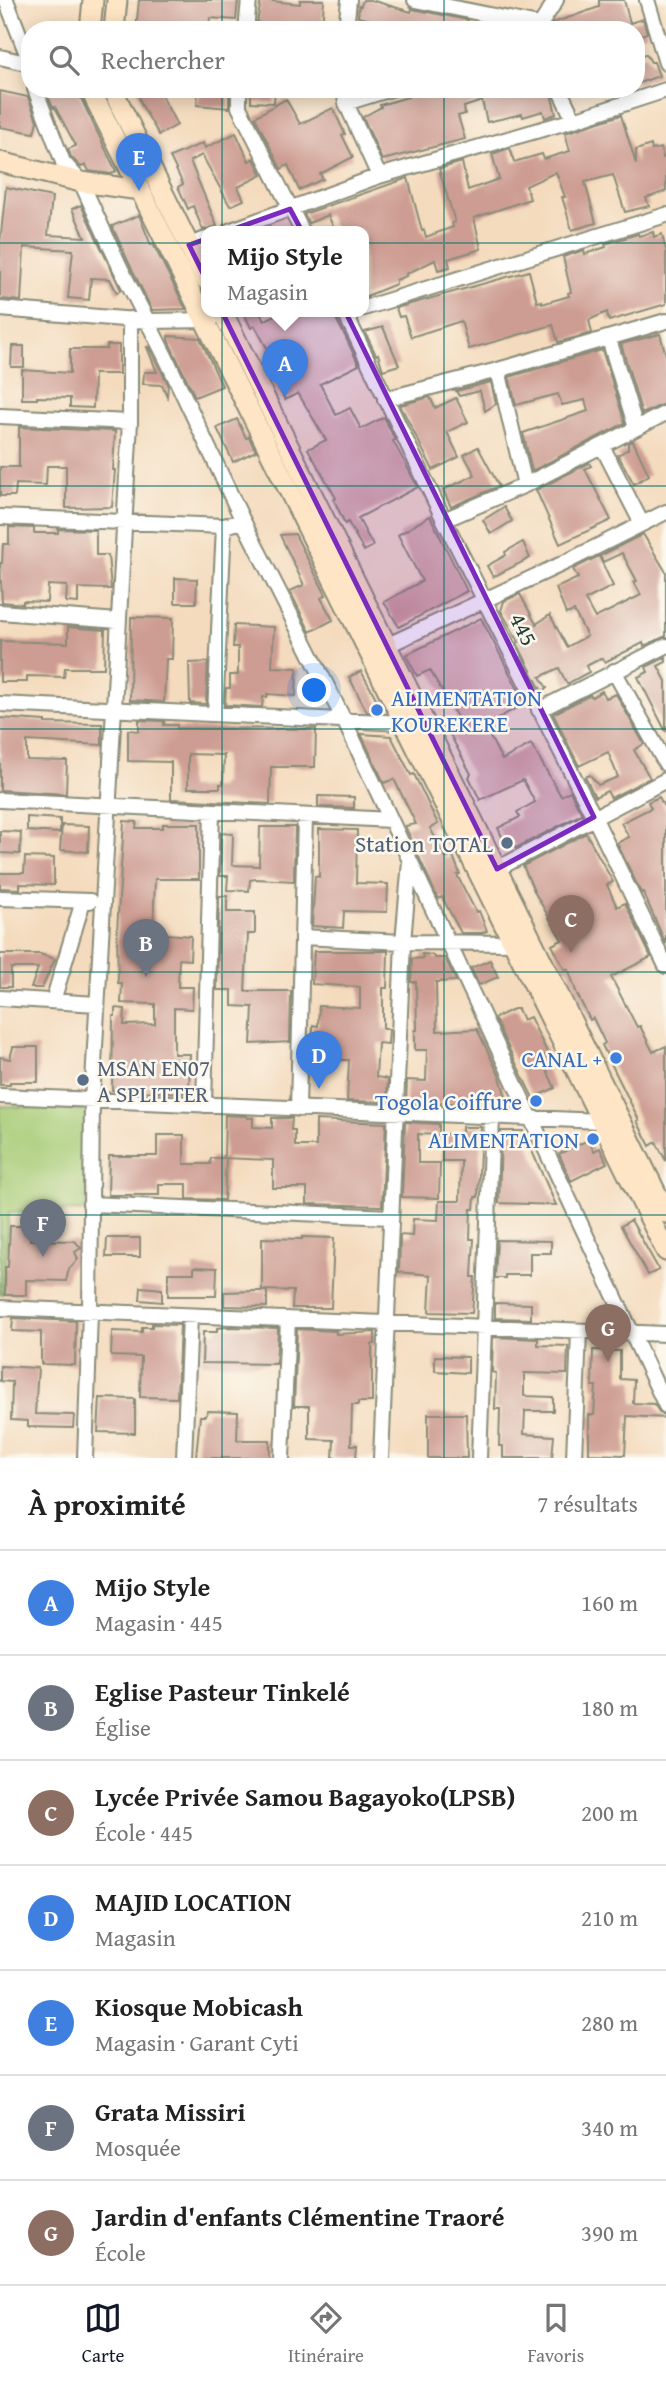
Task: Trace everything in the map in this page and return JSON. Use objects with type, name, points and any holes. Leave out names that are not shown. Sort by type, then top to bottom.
[{"type":"main road","points":[[91,21],[93,0]]},
{"type":"main road","points":[[115,21],[117,0]]},
{"type":"main road","points":[[94,98],[141,190],[201,289]]},
{"type":"main road","points":[[117,98],[197,242]]},
{"type":"main road","points":[[0,162],[81,182],[141,190]]},
{"type":"main road","points":[[217,317],[404,723],[666,1251]]},
{"type":"main road","points":[[218,317],[386,646],[666,1213]]},
{"type":"street","points":[[6,0],[21,39]]},
{"type":"street","points":[[247,21],[250,0]]},
{"type":"street","points":[[347,21],[349,0]]},
{"type":"street","points":[[415,0],[511,21]]},
{"type":"street","points":[[542,21],[556,0]]},
{"type":"street","points":[[647,0],[666,63]]},
{"type":"street","points":[[0,57],[21,61]]},
{"type":"street","points":[[645,97],[666,90]]},
{"type":"street","points":[[38,98],[63,162],[81,182],[243,521],[344,720],[666,1406]]},
{"type":"street","points":[[239,98],[239,107],[299,226]]},
{"type":"street","points":[[346,98],[379,176]]},
{"type":"street","points":[[563,98],[574,120]]},
{"type":"street","points":[[243,226],[379,176],[641,98]]},
{"type":"street","points":[[369,306],[666,215]]},
{"type":"street","points":[[0,309],[148,321],[203,317]]},
{"type":"street","name":"445","points":[[350,317],[385,399],[443,520],[594,817],[666,966]]},
{"type":"street","points":[[85,1458],[90,1312],[92,1100],[130,422],[130,319]]},
{"type":"street","points":[[385,399],[498,370],[666,321]]},
{"type":"street","points":[[609,339],[636,428]]},
{"type":"street","points":[[498,370],[525,485]]},
{"type":"street","points":[[443,520],[525,485],[666,413]]},
{"type":"street","points":[[0,416],[130,422]]},
{"type":"street","points":[[602,446],[642,524]]},
{"type":"street","points":[[386,646],[666,512]]},
{"type":"street","points":[[0,517],[224,526],[243,521]]},
{"type":"street","points":[[215,714],[224,526]]},
{"type":"street","points":[[0,612],[118,621]]},
{"type":"street","points":[[539,710],[666,646]]},
{"type":"street","points":[[614,671],[665,758]]},
{"type":"street","points":[[0,704],[404,723]]},
{"type":"street","points":[[497,869],[666,780]]},
{"type":"street","points":[[0,800],[391,820]]},
{"type":"street","points":[[204,1105],[212,811]]},
{"type":"street","points":[[298,1109],[305,816]]},
{"type":"street","points":[[381,1458],[403,942],[410,859]]},
{"type":"street","points":[[0,898],[102,901]]},
{"type":"street","points":[[53,1001],[83,901]]},
{"type":"street","points":[[302,937],[403,942],[515,943]]},
{"type":"street","points":[[0,998],[97,1004]]},
{"type":"street","points":[[0,1096],[601,1121]]},
{"type":"street","points":[[479,1458],[492,1117]]},
{"type":"street","points":[[90,1204],[391,1217]]},
{"type":"street","points":[[0,1308],[666,1334]]},
{"type":"street","points":[[184,1458],[190,1315]]},
{"type":"street","points":[[282,1458],[288,1319]]},
{"type":"street","points":[[574,1458],[579,1331]]},
{"type":"highlighted area","points":[[290,209],[346,313],[594,817],[497,869],[189,245]]},
{"type":"green space","points":[[0,1106],[89,1110],[86,1211],[9,1213],[3,1294],[0,1294]]},
{"type":"building","points":[[139,0],[238,0],[236,20],[210,18],[210,21],[137,21]]},
{"type":"building","points":[[261,0],[300,4],[300,0],[324,0],[323,21],[257,21]]},
{"type":"building","points":[[363,0],[371,0],[411,12],[412,9],[468,21],[377,21],[358,17]]},
{"type":"building","points":[[599,0],[624,0],[629,21],[559,21],[599,7]]},
{"type":"building","points":[[645,54],[654,62],[659,76],[645,81]]},
{"type":"building","points":[[0,91],[28,98],[37,121],[34,133],[0,127]]},
{"type":"building","points":[[49,98],[81,98],[116,171],[111,174],[89,171],[86,165],[81,167],[71,157],[68,149],[76,146],[55,107],[53,108]]},
{"type":"building","points":[[139,98],[163,98],[177,125],[159,135]]},
{"type":"building","points":[[197,98],[229,98],[229,108],[197,105]]},
{"type":"building","points":[[251,98],[274,98],[274,103],[251,102]]},
{"type":"building","points":[[404,98],[552,98],[556,114],[545,118],[543,111],[487,122],[482,101],[464,107],[465,114],[458,116],[465,139],[382,160],[363,117],[381,107],[380,105]]},
{"type":"building","points":[[286,99],[300,124],[333,108],[353,157],[320,174],[323,179],[299,190],[288,165],[281,169],[255,117]]},
{"type":"building","points":[[621,115],[636,164],[636,150],[651,145],[652,150],[661,148],[663,158],[666,157],[666,191],[646,198],[649,206],[625,212],[613,175],[585,182],[596,223],[572,230],[556,172],[526,186],[530,199],[474,218],[481,249],[448,259],[450,267],[438,270],[435,260],[396,280],[396,284],[369,295],[369,226],[333,226],[328,215],[309,223],[304,214],[408,178],[426,237],[453,227],[452,223],[455,222],[439,169],[462,162],[468,190],[499,179],[492,154],[510,148],[514,162],[542,154],[544,159],[570,151],[565,133]]},
{"type":"building","points":[[236,133],[249,161],[254,158],[262,175],[238,187],[244,200],[230,206],[202,155],[190,161],[217,226],[201,226],[193,206],[188,209],[178,187],[183,184],[170,157],[203,143],[205,148]]},
{"type":"building","points":[[6,187],[52,197],[48,235],[85,237],[72,209],[81,205],[121,290],[117,293],[110,279],[91,278],[89,300],[68,298],[73,250],[24,247],[21,301],[0,299],[0,243]]},
{"type":"building","points":[[139,215],[151,245],[153,244],[186,309],[152,310],[112,226]]},
{"type":"building","points":[[653,232],[654,237],[662,234],[666,251],[666,304],[609,321],[607,312],[589,320],[592,333],[558,342],[553,325],[469,349],[461,321],[411,337],[404,316],[399,317],[396,308],[529,271],[537,302],[542,301],[542,304],[569,296],[568,293],[571,292],[563,257],[584,250],[585,254],[606,247],[605,244]]},
{"type":"building","points":[[246,317],[262,317],[264,321],[271,317],[335,317],[346,338],[359,365],[320,384],[336,415],[350,408],[361,429],[384,417],[395,440],[393,441],[418,487],[358,518],[373,546],[364,551],[348,522],[345,524],[334,500],[336,498],[308,449],[326,440],[298,393],[285,400],[267,362],[273,359],[255,326],[251,328]]},
{"type":"building","points":[[383,327],[399,365],[383,370],[378,354],[376,355],[365,332]]},
{"type":"building","points":[[660,334],[666,355],[666,403],[642,414],[621,344]]},
{"type":"building","points":[[168,336],[200,338],[222,386],[195,397]]},
{"type":"building","points":[[107,345],[119,345],[119,374],[94,374],[93,408],[70,407],[70,398],[22,399],[22,370],[70,373],[70,349],[107,349]]},
{"type":"building","points":[[12,346],[24,346],[24,367],[11,367]]},
{"type":"building","points":[[147,347],[168,384],[167,396],[162,385],[143,384],[144,372],[157,372]]},
{"type":"building","points":[[602,350],[625,423],[532,471],[523,433],[588,411],[585,400],[562,405],[558,394],[516,405],[509,377]]},
{"type":"building","points":[[491,382],[496,404],[485,411],[480,391],[459,396],[456,391]]},
{"type":"building","points":[[430,397],[435,408],[456,398],[468,422],[447,432],[459,457],[433,470],[400,405]]},
{"type":"building","points":[[237,419],[256,451],[233,462],[217,428]]},
{"type":"building","points":[[19,427],[115,431],[112,507],[66,508],[66,466],[47,466],[46,485],[16,484],[15,496],[0,496],[0,467],[19,467]]},
{"type":"building","points":[[633,441],[649,475],[634,484],[618,455],[628,449],[628,443]]},
{"type":"building","points":[[478,447],[499,486],[451,507],[443,490],[475,475],[464,455]]},
{"type":"building","points":[[589,463],[591,466],[585,469],[611,520],[560,544],[536,490]]},
{"type":"building","points":[[504,507],[512,521],[491,534],[483,520]]},
{"type":"building","points":[[430,516],[467,591],[399,627],[384,602],[422,581],[398,535]]},
{"type":"building","points":[[9,527],[34,528],[34,533],[58,533],[58,529],[96,530],[96,555],[108,555],[111,589],[78,588],[78,603],[66,602],[67,586],[48,585],[47,602],[2,602],[0,563],[3,544],[9,544]]},
{"type":"building","points":[[295,534],[326,595],[321,598],[333,620],[310,632],[290,591],[304,585],[280,535]]},
{"type":"building","points":[[643,534],[666,572],[666,636],[644,646],[643,643],[605,662],[602,658],[586,666],[589,672],[567,684],[559,668],[540,677],[547,688],[542,692],[501,611],[504,601],[520,594],[536,624],[550,615],[567,647],[587,636],[574,611],[566,614],[556,588],[578,578],[573,569],[599,556],[613,586],[585,600],[595,618],[641,595],[634,582],[637,581],[622,553],[603,562],[600,556]]},
{"type":"building","points":[[523,542],[530,558],[493,577],[487,566]]},
{"type":"building","points":[[175,578],[197,579],[196,603],[175,603]]},
{"type":"building","points":[[131,617],[173,618],[172,659],[166,659],[164,702],[130,700]]},
{"type":"building","points":[[481,618],[524,701],[487,725],[491,733],[489,735],[502,760],[531,744],[561,796],[570,791],[582,814],[516,848],[509,837],[504,841],[498,828],[520,817],[517,812],[535,802],[523,780],[480,800],[469,777],[471,774],[445,725],[458,719],[430,670],[417,676],[406,655]]},
{"type":"building","points":[[234,625],[274,627],[272,667],[297,668],[296,696],[267,694],[267,697],[263,697],[262,707],[225,705],[226,688],[230,688],[230,675],[238,675],[238,647],[233,647]]},
{"type":"building","points":[[68,627],[105,630],[104,668],[65,668],[64,677],[27,676],[27,682],[0,682],[0,641],[68,643]]},
{"type":"building","points":[[666,657],[666,662],[658,666],[666,681],[666,732],[638,677],[648,672],[646,667]]},
{"type":"building","points":[[208,662],[206,704],[190,703],[189,663]]},
{"type":"building","points":[[361,671],[382,709],[376,712],[367,712],[349,677]]},
{"type":"building","points":[[602,691],[606,698],[616,694],[644,744],[634,750],[650,778],[611,798],[607,791],[595,797],[585,777],[590,775],[598,785],[618,777],[608,752],[579,766],[553,714]]},
{"type":"building","points":[[0,718],[45,723],[102,724],[102,745],[27,741],[27,760],[67,761],[66,794],[0,790]]},
{"type":"building","points":[[139,720],[164,721],[164,725],[177,725],[177,728],[316,729],[315,767],[271,767],[270,804],[171,799],[171,762],[128,761],[128,730],[139,731]],"holes":[[[188,754],[224,755],[223,784],[220,784],[220,788],[188,788]]]},
{"type":"building","points":[[361,734],[391,736],[411,775],[414,774],[438,824],[430,828],[446,858],[453,856],[460,874],[457,875],[476,912],[479,911],[487,931],[461,933],[442,897],[438,899],[405,826],[416,824],[394,779],[384,783]]},
{"type":"building","points":[[318,796],[354,797],[354,808],[318,807]]},
{"type":"building","points":[[659,797],[666,811],[666,944],[617,843],[629,837],[621,823],[651,808],[648,802]]},
{"type":"building","points":[[27,817],[60,819],[60,833],[27,831]]},
{"type":"building","points":[[124,821],[137,822],[136,828],[163,828],[163,824],[199,824],[199,879],[155,879],[153,933],[191,936],[190,960],[179,959],[178,987],[193,987],[192,1009],[174,1008],[174,1054],[190,1054],[189,1093],[112,1090],[115,1008],[125,1009],[124,1025],[155,1024],[155,1004],[121,1003],[122,983],[118,983],[117,931]]},
{"type":"building","points":[[62,825],[89,826],[88,852],[60,850]]},
{"type":"building","points":[[260,827],[295,827],[294,881],[256,879],[250,880],[249,891],[227,890],[228,876],[220,876],[221,833],[233,834],[232,865],[259,866]]},
{"type":"building","points":[[319,829],[357,830],[356,883],[388,884],[387,912],[344,911],[343,928],[312,926],[315,876],[319,877]]},
{"type":"building","points":[[0,831],[21,832],[20,854],[0,853]]},
{"type":"building","points":[[586,833],[613,882],[607,885],[617,907],[625,903],[651,957],[611,977],[653,1052],[666,1046],[666,1161],[656,1142],[650,1146],[637,1121],[639,1120],[602,1045],[605,1043],[593,1018],[590,1020],[568,968],[565,970],[552,945],[562,940],[523,866]]},
{"type":"building","points":[[25,857],[54,858],[54,885],[20,884],[20,889],[0,888],[0,873],[24,873]]},
{"type":"building","points":[[219,896],[227,896],[227,912],[255,912],[255,934],[248,934],[245,991],[291,991],[290,1042],[251,1044],[253,1007],[232,1006],[232,990],[217,990]]},
{"type":"building","points":[[314,951],[388,951],[387,988],[383,988],[383,1029],[389,1029],[388,1044],[378,1043],[376,1077],[388,1079],[387,1102],[347,1101],[349,1060],[312,1060],[313,1025],[318,1026],[319,1006],[360,1008],[360,987],[312,984]]},
{"type":"building","points":[[0,954],[40,954],[55,959],[42,988],[31,988],[38,968],[11,968],[11,987],[0,987]]},
{"type":"building","points":[[422,954],[445,958],[456,981],[436,982],[437,1031],[477,1029],[500,1077],[508,1104],[501,1107],[441,1102],[441,1105],[406,1103],[407,1080],[426,1081],[427,1050],[415,1050],[416,982],[411,982],[412,959],[423,958]]},
{"type":"building","points":[[490,960],[498,977],[479,985],[471,968]]},
{"type":"building","points":[[518,1009],[523,1020],[530,1017],[548,1054],[541,1057],[555,1088],[533,1098],[494,1018]]},
{"type":"building","points":[[13,1047],[38,1047],[38,1082],[10,1082],[10,1085],[0,1085],[0,1057],[10,1059]]},
{"type":"building","points":[[225,1115],[247,1116],[253,1118],[253,1127],[272,1128],[272,1118],[292,1118],[291,1130],[295,1130],[295,1146],[316,1146],[316,1120],[386,1123],[382,1206],[307,1204],[307,1188],[273,1188],[273,1160],[224,1158]]},
{"type":"building","points":[[405,1122],[439,1124],[439,1135],[418,1134],[418,1163],[440,1163],[439,1198],[402,1197]]},
{"type":"building","points":[[462,1127],[481,1127],[478,1197],[475,1197],[474,1209],[471,1209],[470,1239],[474,1239],[472,1277],[475,1277],[472,1313],[429,1312],[431,1275],[399,1272],[400,1235],[412,1236],[413,1219],[438,1220],[439,1201],[460,1200],[461,1161],[442,1161],[442,1134],[462,1134]]},
{"type":"building","points":[[501,1131],[523,1131],[556,1205],[499,1203]]},
{"type":"building","points":[[157,1135],[184,1135],[184,1164],[210,1164],[211,1158],[226,1158],[224,1200],[187,1199],[187,1184],[159,1184],[159,1195],[108,1195],[109,1156],[157,1156]]},
{"type":"building","points":[[588,1140],[594,1151],[600,1148],[607,1163],[571,1181],[559,1154]]},
{"type":"building","points":[[631,1220],[659,1270],[648,1275],[621,1226]]},
{"type":"building","points":[[10,1226],[30,1226],[30,1240],[75,1241],[81,1248],[75,1252],[78,1259],[69,1269],[66,1281],[26,1280],[26,1295],[5,1295]]},
{"type":"building","points":[[107,1238],[140,1238],[140,1257],[106,1257]]},
{"type":"building","points":[[262,1238],[334,1238],[331,1308],[292,1308],[293,1291],[262,1290]]},
{"type":"building","points":[[497,1240],[551,1241],[551,1253],[530,1253],[530,1275],[505,1275],[505,1278],[495,1278]]},
{"type":"building","points":[[194,1267],[217,1268],[216,1296],[168,1296],[168,1273],[194,1273]]},
{"type":"building","points":[[141,1287],[162,1289],[162,1302],[140,1300]]},
{"type":"building","points":[[267,1291],[267,1307],[224,1306],[224,1292]]},
{"type":"building","points":[[495,1303],[531,1304],[531,1319],[495,1318]]},
{"type":"building","points":[[13,1318],[76,1321],[75,1365],[41,1364],[41,1332],[12,1331]]},
{"type":"building","points":[[152,1324],[180,1325],[177,1398],[140,1397],[141,1357],[111,1356],[112,1331],[142,1332],[142,1327],[152,1327]]},
{"type":"building","points":[[217,1328],[278,1328],[276,1364],[202,1363],[203,1332],[217,1332]]},
{"type":"building","points":[[297,1329],[336,1331],[336,1334],[375,1332],[375,1344],[372,1344],[372,1402],[352,1405],[351,1445],[357,1445],[356,1458],[333,1458],[334,1440],[309,1439],[309,1406],[294,1406]]},
{"type":"building","points":[[493,1337],[538,1339],[538,1345],[568,1346],[567,1374],[524,1373],[524,1396],[553,1397],[553,1411],[525,1411],[524,1434],[554,1436],[552,1458],[503,1458],[503,1446],[499,1446],[500,1409],[495,1409]]},
{"type":"building","points":[[593,1350],[620,1351],[620,1379],[634,1380],[633,1403],[654,1404],[660,1413],[666,1416],[627,1416],[625,1455],[589,1454],[589,1415],[594,1415],[596,1386],[592,1386]]},
{"type":"building","points":[[435,1356],[468,1357],[468,1373],[435,1371]]},
{"type":"building","points":[[0,1366],[38,1368],[35,1414],[74,1415],[73,1428],[28,1427],[28,1421],[11,1420],[12,1382],[0,1381]]},
{"type":"building","points":[[100,1398],[135,1399],[135,1433],[98,1432]]},
{"type":"building","points":[[207,1411],[238,1412],[237,1440],[270,1440],[270,1458],[196,1458],[200,1416],[206,1416]]},
{"type":"building","points":[[428,1414],[466,1414],[467,1458],[428,1458]]},
{"type":"place","name":"Kiosque Mobicash","points":[[139,191]]},
{"type":"place","name":"Mijo Style","points":[[285,397]]},
{"type":"place","name":"ALIMENTATION KOUREKERE","points":[[377,710]]},
{"type":"place","name":"Station TOTAL","points":[[507,843]]},
{"type":"place","name":"Lycée Privée Samou Bagayoko(LPSB)","points":[[571,953]]},
{"type":"place","name":"Eglise Pasteur Tinkelé","points":[[146,977]]},
{"type":"place","name":"CANAL +","points":[[616,1058]]},
{"type":"place","name":"MSAN EN07 A SPLITTER","points":[[83,1080]]},
{"type":"place","name":"MAJID LOCATION","points":[[319,1089]]},
{"type":"place","name":"Togola Coiffure","points":[[536,1101]]},
{"type":"place","name":"ALIMENTATION","points":[[593,1139]]},
{"type":"place","name":"Grata Missiri","points":[[43,1257]]},
{"type":"place","name":"Jardin d'enfants Clémentine Traoré","points":[[608,1362]]}]
